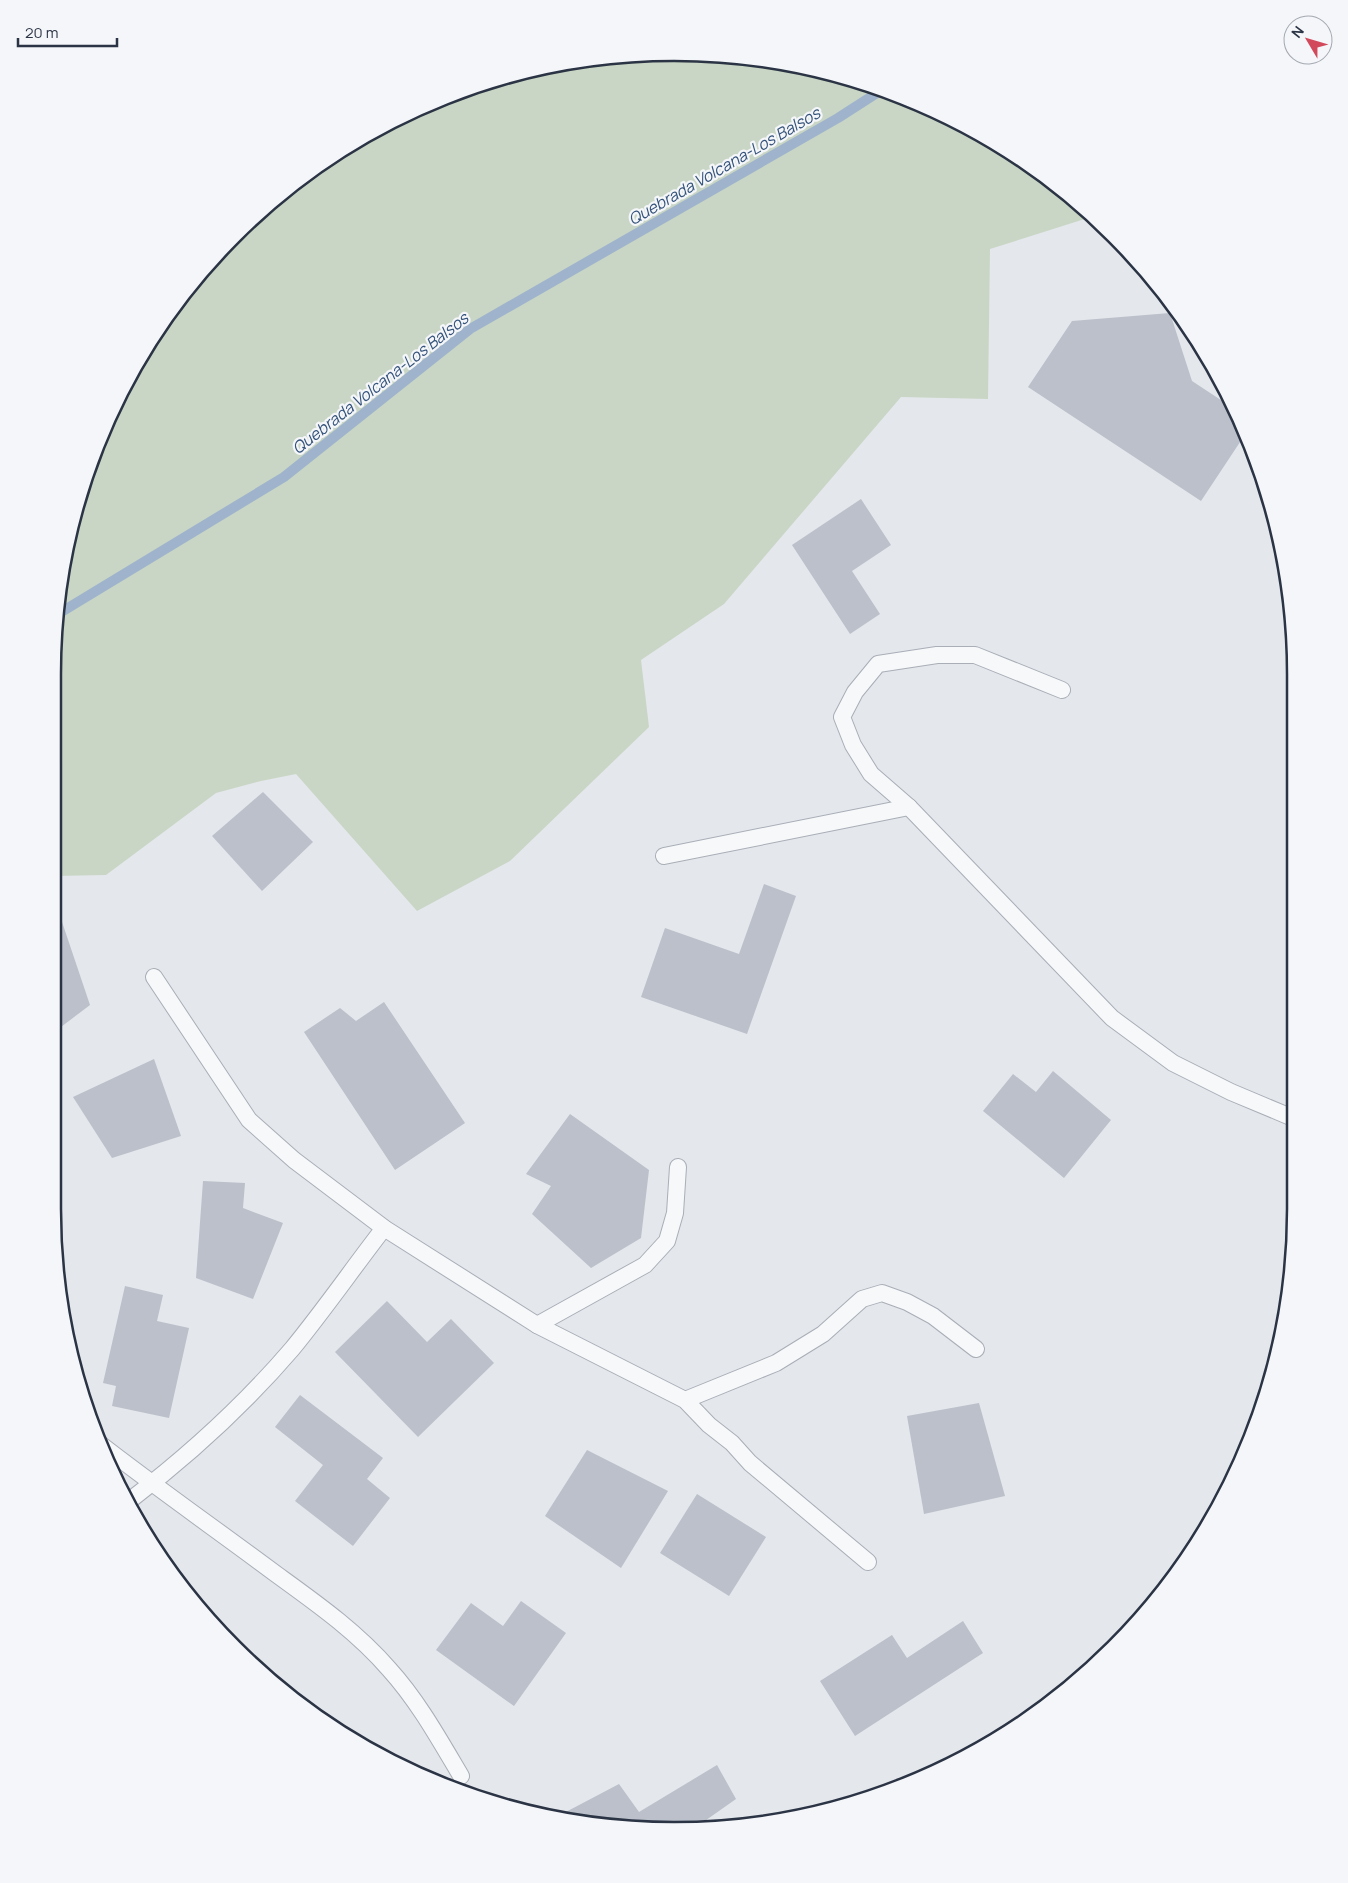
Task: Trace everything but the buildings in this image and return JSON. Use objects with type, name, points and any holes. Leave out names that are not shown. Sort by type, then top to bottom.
[{"type":"lane","points":[[1062,690],[975,655],[937,655],[878,664],[854,692],[842,717],[853,745],[871,774],[909,807],[1112,1018],[1173,1064],[1231,1092],[1287,1115]]},
{"type":"lane","points":[[664,856],[909,807]]},
{"type":"lane","points":[[154,977],[249,1120],[294,1160],[384,1228],[537,1325],[685,1400],[709,1425],[732,1443],[763,1475],[868,1562]]},
{"type":"lane","points":[[537,1325],[646,1265],[667,1241],[675,1213],[678,1167]]},
{"type":"lane","points":[[133,1497],[198,1445],[246,1398],[292,1348],[384,1228]]},
{"type":"lane","points":[[685,1400],[776,1363],[822,1334],[862,1299],[882,1293],[907,1302],[933,1316],[976,1349]]},
{"type":"lane","points":[[113,1454],[151,1484],[347,1627],[390,1669],[423,1713],[461,1776]]},
{"type":"green space","points":[[674,61],[714,63],[754,66],[833,82],[908,108],[945,124],[980,143],[1047,188],[1084,219],[990,249],[988,399],[901,397],[724,604],[641,660],[649,727],[510,861],[417,911],[296,774],[216,793],[106,875],[61,876],[61,674],[66,594],[82,515],[94,477],[124,403],[143,368],[188,301],[213,270],[270,213],[334,165],[368,143],[403,124],[477,94],[515,82],[594,66]]},
{"type":"waterway","name":"Quebrada Volcana-Los Balsos","points":[[65,610],[284,477],[470,329],[838,118],[874,95]]}]
